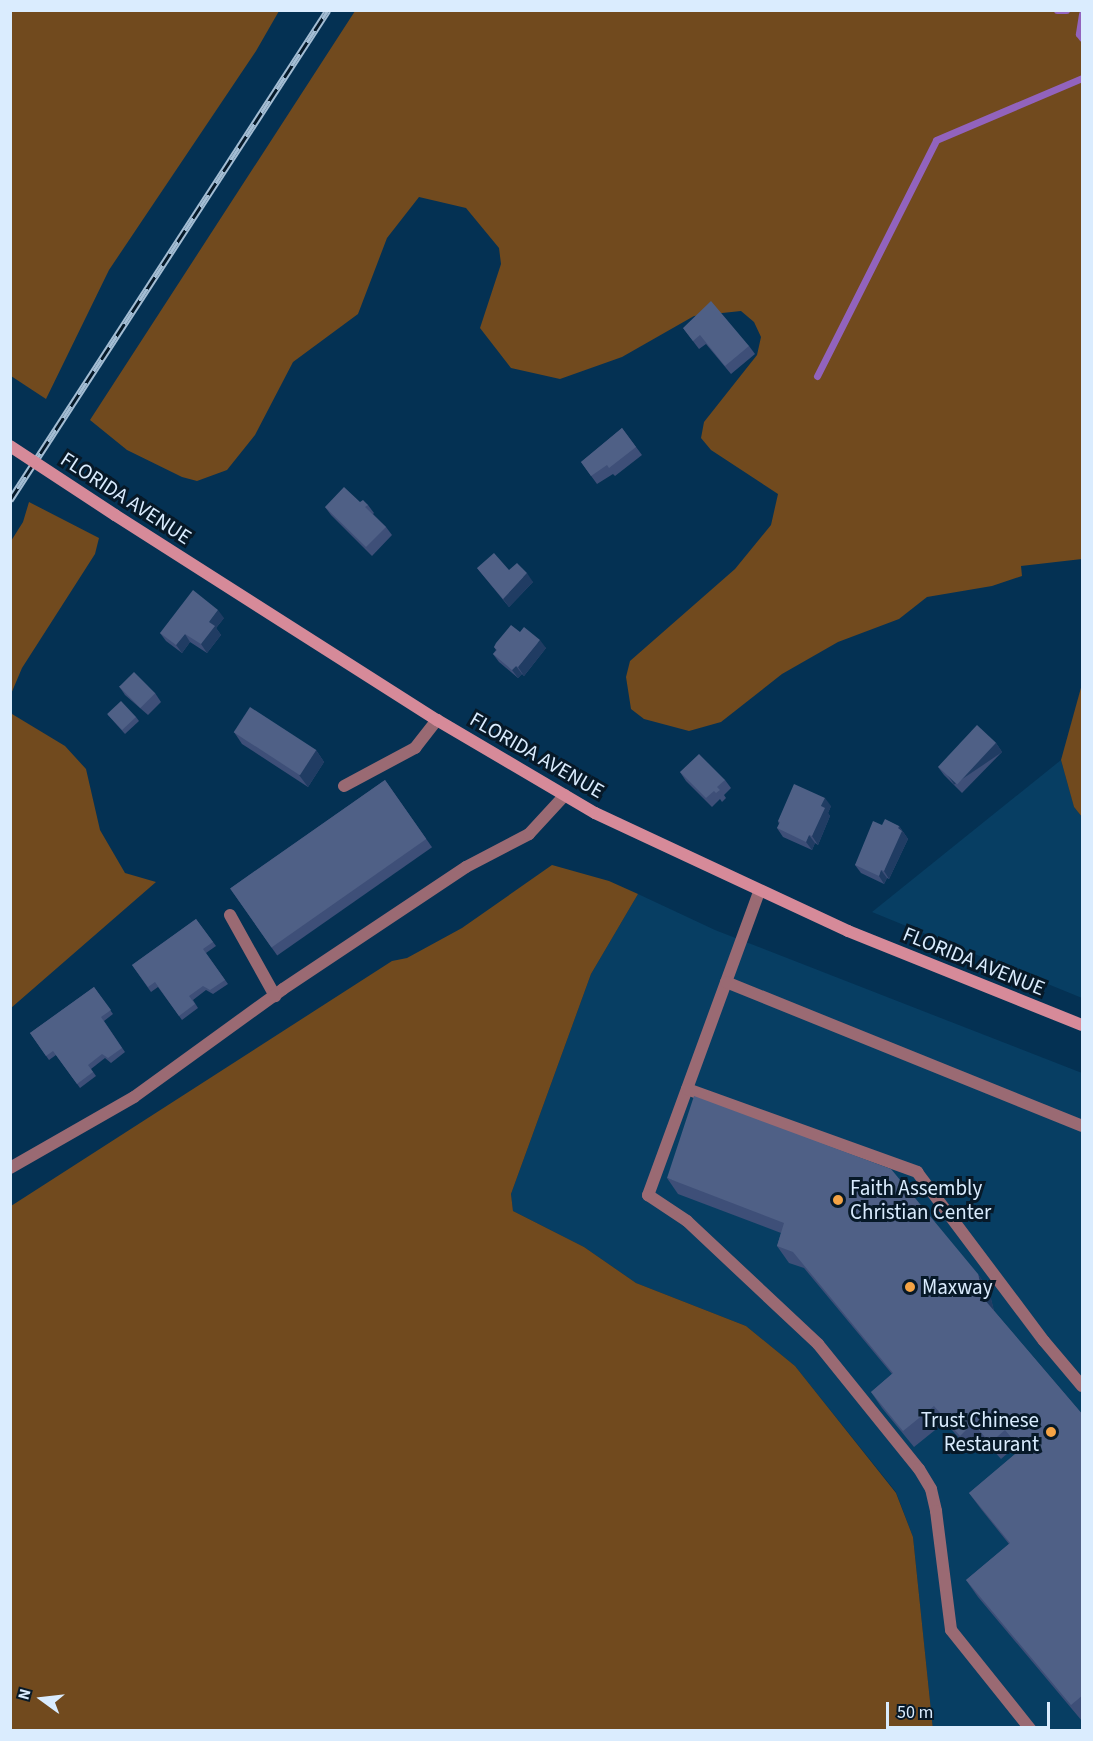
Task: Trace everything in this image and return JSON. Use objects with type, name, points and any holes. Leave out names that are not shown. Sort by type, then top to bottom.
[{"type":"main road","name":"FLORIDA AVENUE","points":[[10,446],[437,720],[595,813],[759,892],[848,931],[1083,1025]]},
{"type":"lane","points":[[344,786],[415,748],[437,720]]},
{"type":"lane","points":[[10,1168],[134,1097],[274,996],[466,867],[529,834],[565,795]]},
{"type":"lane","points":[[759,892],[648,1195],[687,1221],[818,1344],[919,1469],[931,1489],[936,1511],[951,1630],[1031,1731]]},
{"type":"lane","points":[[230,915],[274,996]]},
{"type":"lane","points":[[726,982],[1083,1126]]},
{"type":"lane","points":[[687,1089],[917,1172],[1044,1341],[1083,1386]]},
{"type":"shaded area","points":[[10,11],[279,11],[256,51],[109,270],[46,399],[11,376]]},
{"type":"shaded area","points":[[355,11],[1082,11],[1082,559],[1021,566],[1022,576],[992,586],[927,597],[899,619],[838,642],[782,674],[721,722],[689,731],[644,719],[631,709],[626,677],[630,661],[735,569],[771,525],[778,494],[711,450],[701,438],[704,422],[757,355],[761,337],[754,322],[741,311],[694,316],[622,357],[560,379],[511,368],[480,328],[501,264],[499,248],[466,208],[419,197],[387,238],[358,314],[293,362],[255,435],[227,470],[197,481],[182,477],[127,450],[90,420]]},
{"type":"shaded area","points":[[29,502],[99,538],[95,554],[22,668],[11,694],[11,541],[23,522]]},
{"type":"shaded area","points":[[1082,684],[1082,817],[1074,807],[1061,760]]},
{"type":"shaded area","points":[[10,707],[12,714],[65,746],[86,769],[100,830],[125,873],[156,882],[11,1008]]},
{"type":"shaded area","points":[[1061,760],[1074,807],[1082,817],[1082,998],[872,912]]},
{"type":"shaded area","points":[[552,865],[609,881],[638,894],[591,974],[511,1194],[513,1211],[584,1247],[636,1283],[746,1326],[795,1366],[896,1493],[913,1537],[933,1730],[11,1730],[11,1206],[392,961],[407,958],[462,928]]},
{"type":"shaded area","points":[[638,894],[715,930],[1082,1073],[1082,1730],[933,1730],[913,1537],[896,1492],[795,1366],[746,1326],[636,1283],[584,1247],[513,1211],[511,1194],[591,974]]},
{"type":"building","points":[[711,301],[749,346],[725,366],[700,335],[693,341],[683,328]]},
{"type":"building","points":[[622,428],[636,447],[609,468],[607,465],[591,476],[581,462]]},
{"type":"building","points":[[344,487],[360,502],[363,500],[368,505],[365,507],[386,527],[366,547],[325,507]]},
{"type":"building","points":[[494,553],[509,570],[517,563],[527,573],[503,599],[477,568]]},
{"type":"building","points":[[193,590],[218,610],[209,622],[215,626],[201,644],[185,634],[176,645],[160,633]]},
{"type":"building","points":[[511,625],[520,632],[524,627],[540,640],[518,667],[512,670],[493,654],[497,650],[494,647],[496,643]]},
{"type":"building","points":[[134,672],[155,693],[140,708],[119,687]]},
{"type":"building","points":[[121,701],[136,717],[122,730],[107,714]]},
{"type":"building","points":[[250,707],[316,750],[300,775],[234,732]]},
{"type":"building","points":[[977,725],[996,743],[957,784],[938,767]]},
{"type":"building","points":[[699,754],[725,780],[717,787],[720,790],[716,793],[714,791],[706,798],[680,772]]},
{"type":"building","points":[[385,780],[426,839],[271,947],[230,888]]},
{"type":"building","points":[[794,784],[825,798],[821,806],[825,808],[812,836],[809,835],[806,842],[777,828]]},
{"type":"building","points":[[885,819],[899,826],[898,828],[902,831],[884,871],[881,870],[879,876],[855,865],[873,821],[882,825]]},
{"type":"building","points":[[196,919],[213,942],[203,949],[225,980],[210,990],[203,986],[189,996],[195,1004],[179,1016],[155,982],[148,987],[132,965]]},
{"type":"building","points":[[94,987],[111,1010],[101,1017],[122,1048],[108,1058],[102,1054],[88,1065],[93,1072],[77,1084],[53,1051],[46,1056],[30,1033]]},
{"type":"building","points":[[694,1096],[891,1169],[978,1274],[984,1299],[1083,1415],[1083,1695],[1071,1705],[966,1580],[1010,1543],[969,1493],[1021,1449],[1005,1430],[990,1443],[973,1423],[960,1436],[934,1406],[903,1431],[871,1392],[893,1373],[793,1252],[777,1246],[784,1223],[667,1178]]},
{"type":"waterway","points":[[1057,10],[1066,10]]},
{"type":"waterway","points":[[1082,14],[1079,34],[1082,38]]},
{"type":"waterway","points":[[817,376],[936,140],[1082,78]]},
{"type":"railway","points":[[10,500],[328,10]]},
{"type":"place","name":"Faith Assembly Christian Center","points":[[838,1200]]},
{"type":"place","name":"Maxway","points":[[910,1287]]},
{"type":"place","name":"Trust Chinese Restaurant","points":[[1051,1432]]}]
